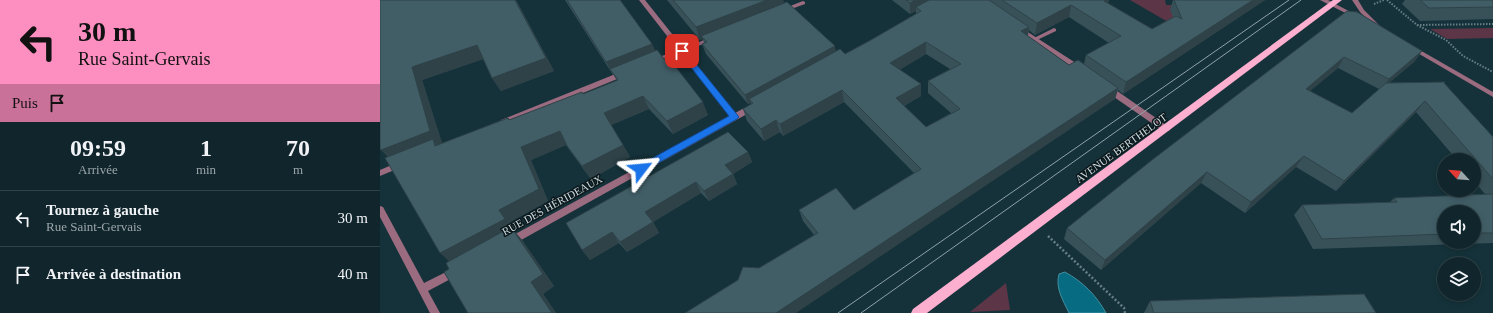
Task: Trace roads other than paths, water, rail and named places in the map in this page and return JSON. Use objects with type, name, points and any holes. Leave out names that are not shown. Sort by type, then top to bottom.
[{"type":"main road","name":"AVENUE BERTHELOT","points":[[917,313],[1166,129],[1331,1]]},
{"type":"street","points":[[642,0],[734,117]]},
{"type":"street","points":[[1331,1],[1382,31],[1362,11],[1355,0]]},
{"type":"street","points":[[774,14],[803,2]]},
{"type":"street","points":[[1015,26],[1087,75]]},
{"type":"street","points":[[1034,39],[1054,30]]},
{"type":"street","points":[[496,126],[717,37]]},
{"type":"street","points":[[1402,43],[1493,95]]},
{"type":"street","points":[[1100,84],[1166,129]]},
{"type":"street","name":"RUE DES HÉRIDEAUX","points":[[502,246],[760,102]]},
{"type":"street","points":[[380,173],[409,161]]},
{"type":"street","points":[[380,209],[435,313]]},
{"type":"street","points":[[422,289],[462,268]]},
{"type":"water","points":[[1065,272],[1078,280],[1098,300],[1106,313],[1069,313],[1060,294],[1058,284],[1059,274]]},
{"type":"tram line","points":[[838,313],[1289,0]]},
{"type":"tram line","points":[[861,313],[1301,0]]}]
